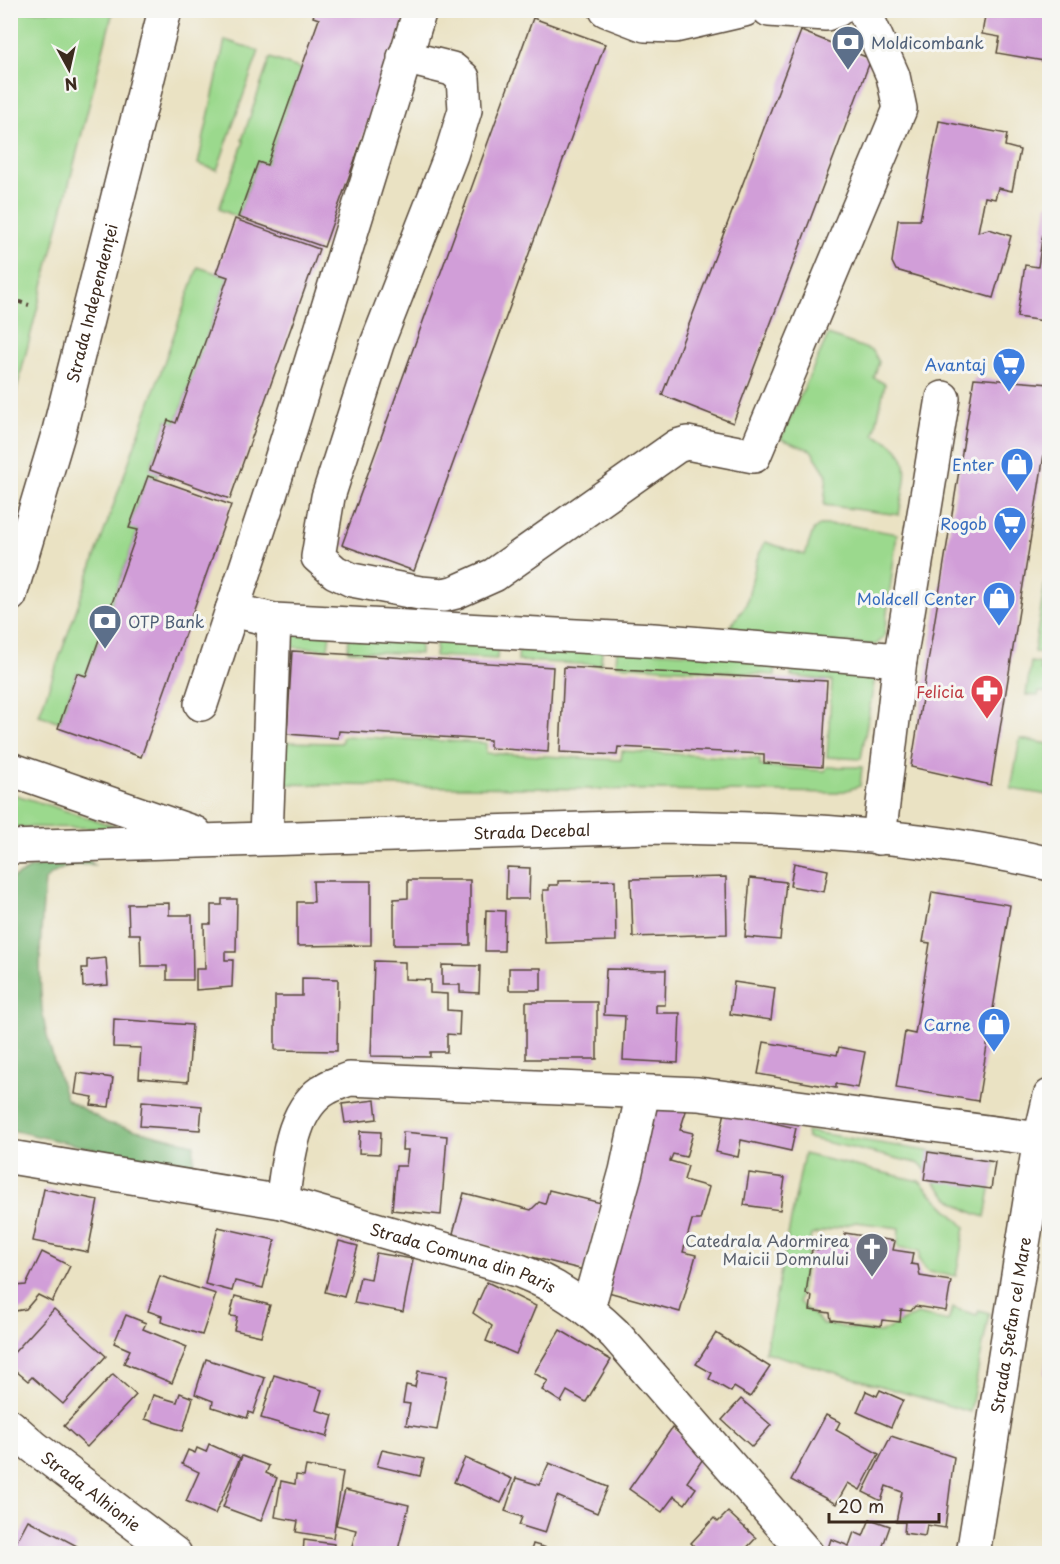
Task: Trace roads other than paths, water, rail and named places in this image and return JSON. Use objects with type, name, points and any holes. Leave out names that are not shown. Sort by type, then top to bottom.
[{"type":"street","name":"Strada Independenței","points":[[10,595],[59,431],[165,10]]},
{"type":"street","points":[[201,704],[420,10]]},
{"type":"street","points":[[606,10],[645,26],[665,26],[744,10]]},
{"type":"street","points":[[769,10],[826,14],[837,10]]},
{"type":"street","points":[[404,57],[452,69],[463,78],[465,110],[450,156],[377,345],[328,497],[318,557],[335,572],[352,580],[403,591],[444,595],[494,575],[677,446],[687,443],[754,456],[900,109],[893,76],[864,10]]},
{"type":"street","points":[[879,838],[900,660],[943,398]]},
{"type":"street","points":[[232,610],[274,620],[641,639],[900,660]]},
{"type":"street","points":[[266,838],[274,620]]},
{"type":"street","points":[[10,769],[214,839]]},
{"type":"street","name":"Strada Decebal","points":[[10,847],[649,827],[778,830],[879,838],[972,849],[1050,864]]},
{"type":"street","points":[[282,1202],[293,1136],[310,1101],[326,1088],[349,1079],[698,1094],[1040,1139]]},
{"type":"street","points":[[588,1308],[626,1171],[643,1092]]},
{"type":"street","name":"Strada Ștefan cel Mare","points":[[973,1554],[1041,1190],[1040,1139],[1050,1096]]},
{"type":"street","name":"Strada Comuna din Paris","points":[[10,1157],[282,1202],[520,1271],[545,1281],[588,1308],[647,1369],[807,1554]]},
{"type":"street","name":"Strada Alhionie","points":[[10,1426],[34,1448],[175,1554]]},
{"type":"place","name":"Moldicombank","points":[[848,71]]},
{"type":"place","name":"Аvantaj","points":[[1009,393]]},
{"type":"place","name":"Enter","points":[[1017,493]]},
{"type":"place","name":"Rogob","points":[[1010,552]]},
{"type":"place","name":"Moldcell Center","points":[[999,627]]},
{"type":"place","name":"OTP Bank","points":[[105,650]]},
{"type":"place","name":"Felicia","points":[[987,720]]},
{"type":"place","name":"Carne","points":[[994,1053]]},
{"type":"place","name":"Catedrala Adormirea Maicii Domnului","points":[[872,1278]]}]
